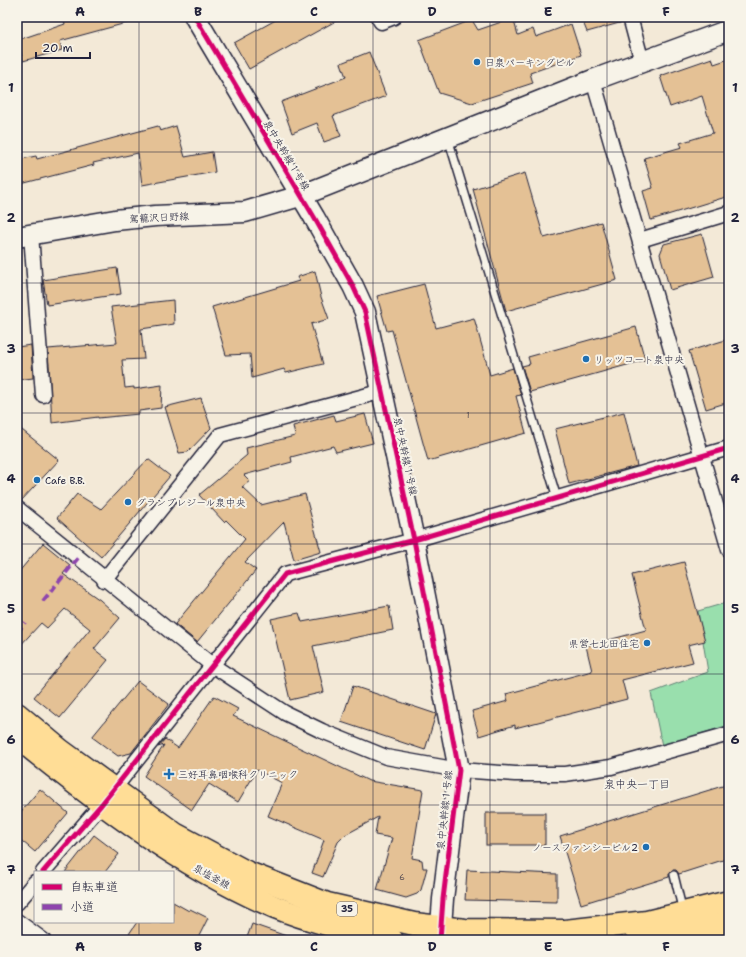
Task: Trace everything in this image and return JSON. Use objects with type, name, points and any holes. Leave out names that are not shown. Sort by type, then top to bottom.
[{"type":"main road","name":"35","points":[[17,714],[60,750],[108,797],[248,873],[327,904],[414,924],[440,934],[464,930],[565,931],[647,922],[729,902]]},
{"type":"main road","name":"泉塩釜線","points":[[17,737],[108,797],[154,842],[217,880],[270,904],[343,929],[392,940]]},
{"type":"main road","points":[[637,940],[686,934],[729,922]]},
{"type":"street","name":"泉中央幹線１号線","points":[[195,17],[353,286],[365,312],[414,540],[459,770],[440,934]]},
{"type":"street","points":[[378,17],[381,22],[394,17]]},
{"type":"street","points":[[630,17],[642,62]]},
{"type":"street","name":"駕籠沢日野線","points":[[24,235],[139,217],[245,212],[300,196],[593,80],[729,30]]},
{"type":"street","points":[[593,80],[729,550]]},
{"type":"street","points":[[640,240],[729,213]]},
{"type":"street","points":[[24,235],[43,395]]},
{"type":"street","points":[[104,580],[220,435],[383,391]]},
{"type":"street","points":[[44,871],[108,797],[285,574],[414,540],[729,448]]},
{"type":"street","points":[[17,508],[104,580],[212,665],[285,713],[322,731],[386,757],[459,770],[515,774],[565,774],[611,767],[729,734]]},
{"type":"street","points":[[17,903],[34,883]]},
{"type":"street","points":[[17,920],[43,940]]},
{"type":"lane","points":[[448,138],[557,498]]},
{"type":"lane","points":[[674,875],[684,914]]},
{"type":"green space","points":[[729,602],[729,725],[662,746],[651,693],[708,672],[698,611]]},
{"type":"building","points":[[77,17],[129,17],[130,22],[60,41],[62,50],[23,61],[18,40],[65,24],[64,21]]},
{"type":"building","points":[[281,17],[343,17],[249,69],[234,43]]},
{"type":"building","points":[[581,17],[622,17],[623,22],[587,32]]},
{"type":"building","name":"日泉パーキングビル","points":[[513,18],[518,35],[533,29],[536,37],[571,24],[581,55],[530,73],[533,83],[472,103],[439,93],[419,40],[472,20],[478,30]]},
{"type":"building","points":[[369,52],[386,96],[333,116],[341,136],[324,142],[317,123],[292,133],[281,102],[346,77],[341,63]]},
{"type":"building","points":[[712,58],[714,64],[729,59],[729,196],[651,220],[643,191],[653,188],[644,158],[682,147],[680,143],[713,133],[702,96],[670,107],[660,76]]},
{"type":"building","points":[[158,126],[160,131],[176,126],[185,157],[212,152],[215,172],[142,185],[138,153],[93,163],[94,165],[17,185],[17,160],[36,156],[37,159]]},
{"type":"building","points":[[525,173],[544,238],[601,222],[617,280],[506,311],[473,189]]},
{"type":"building","points":[[702,234],[714,277],[670,290],[660,254],[664,244]]},
{"type":"building","points":[[117,268],[121,294],[47,305],[43,280]]},
{"type":"building","points":[[315,271],[321,297],[329,319],[311,324],[323,364],[286,373],[284,369],[252,378],[250,354],[226,355],[212,307],[299,281],[297,277]]},
{"type":"building","points":[[424,284],[436,328],[474,318],[490,375],[513,368],[521,395],[516,396],[526,433],[428,461],[392,330],[387,331],[377,296]]},
{"type":"building","points":[[173,300],[174,324],[141,329],[144,359],[122,360],[125,388],[134,387],[134,389],[162,385],[161,408],[139,411],[139,414],[98,417],[52,423],[48,349],[117,343],[111,307]]},
{"type":"building","name":"リッツコート泉中央","points":[[636,327],[645,360],[530,392],[522,366],[530,364],[528,357]]},
{"type":"building","points":[[729,339],[729,402],[706,409],[689,351]]},
{"type":"building","points":[[31,345],[33,378],[17,380],[17,347]]},
{"type":"building","points":[[201,398],[211,428],[188,452],[179,453],[165,407]]},
{"type":"building","points":[[624,412],[637,466],[569,484],[555,429]]},
{"type":"building","points":[[365,414],[373,443],[336,452],[333,446],[291,457],[292,462],[244,475],[250,481],[242,487],[261,505],[305,494],[321,552],[294,560],[284,522],[245,562],[256,570],[197,642],[175,624],[245,539],[226,520],[224,522],[199,495],[247,455],[246,448],[295,436],[293,426],[334,415],[336,421]]},
{"type":"building","points":[[17,426],[59,460],[21,501],[17,500]]},
{"type":"building","name":"グランプレジール泉中央","points":[[148,459],[170,476],[101,557],[57,518],[77,494],[101,509]]},
{"type":"building","points":[[43,543],[70,565],[63,574],[100,600],[120,618],[94,649],[108,660],[60,718],[34,697],[90,629],[65,609],[47,628],[41,623],[17,649],[17,574]]},
{"type":"building","name":"県営七北田住宅","points":[[684,562],[705,641],[688,645],[693,662],[622,680],[627,699],[515,728],[515,725],[479,736],[472,711],[508,701],[506,694],[592,671],[586,646],[646,630],[632,575]]},
{"type":"building","points":[[389,606],[393,630],[313,646],[324,692],[290,700],[271,619],[299,613],[302,622]]},
{"type":"building","points":[[138,681],[169,704],[131,753],[118,756],[92,737]]},
{"type":"building","points":[[353,686],[436,714],[425,750],[341,722]]},
{"type":"building","points":[[214,696],[238,709],[233,716],[369,781],[423,790],[412,858],[422,860],[423,868],[427,868],[421,890],[417,894],[406,898],[377,890],[392,838],[375,835],[378,817],[345,835],[338,842],[323,877],[312,873],[324,840],[268,816],[282,783],[257,770],[238,802],[209,784],[192,810],[144,776],[164,745],[158,747],[165,739],[178,748]]},
{"type":"building","name":"ノースファンシービル2","points":[[729,784],[729,858],[679,874],[676,870],[672,870],[669,873],[669,877],[581,904],[560,836]]},
{"type":"building","points":[[40,789],[68,813],[35,852],[17,837],[17,816]]},
{"type":"building","points":[[486,813],[545,813],[545,845],[486,845]]},
{"type":"building","points":[[94,835],[119,854],[106,871],[66,871]]},
{"type":"building","points":[[467,870],[557,874],[557,902],[465,900]]},
{"type":"building","points":[[174,903],[189,911],[190,909],[208,918],[197,940],[125,940],[136,923],[174,923]]},
{"type":"building","points":[[252,924],[292,938],[292,940],[246,940]]},
{"type":"marked path","points":[[43,601],[78,558]]},
{"type":"marked path","points":[[17,633],[25,622]]},
{"type":"cycle path","points":[[195,17],[314,217],[353,286],[365,312],[414,540],[459,770],[443,899],[440,940]]},
{"type":"cycle path","points":[[44,871],[101,805],[285,574],[414,540],[729,448]]},
{"type":"place","name":"日泉パーキングビル","points":[[477,62]]},
{"type":"place","name":"リッツコート泉中央","points":[[586,359]]},
{"type":"place","name":"Cafe B.B.","points":[[37,480]]},
{"type":"place","name":"グランプレジール泉中央","points":[[128,502]]},
{"type":"place","name":"県営七北田住宅","points":[[647,643]]},
{"type":"place","name":"三好耳鼻咽喉科クリニック","points":[[169,774]]},
{"type":"place","name":"ノースファンシービル2","points":[[646,847]]},
{"type":"district","name":"泉中央一丁目","points":[[637,784]]}]
